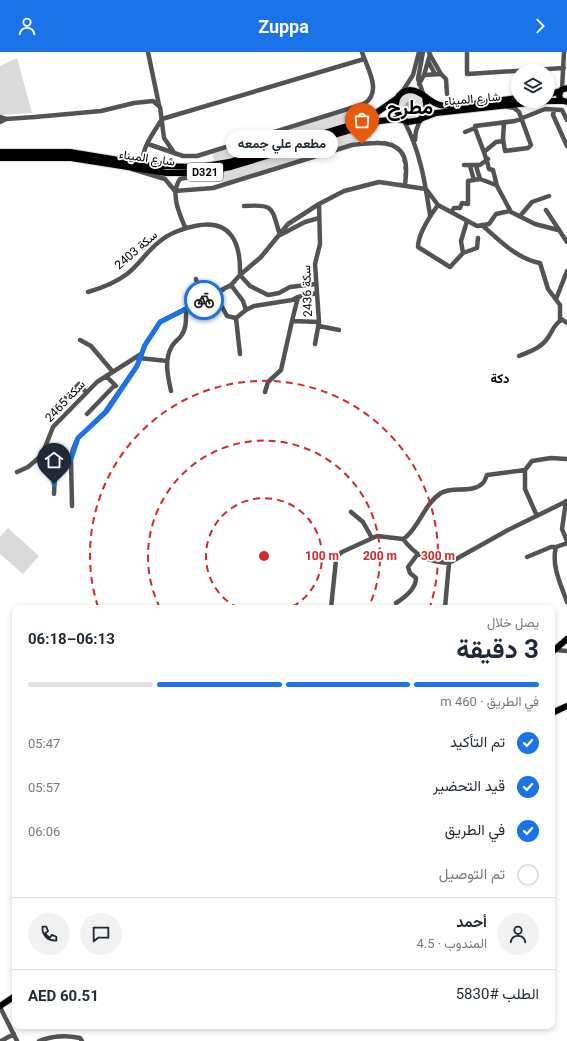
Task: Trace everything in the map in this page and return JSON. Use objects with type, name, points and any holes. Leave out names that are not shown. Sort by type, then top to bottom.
[{"type":"main road","name":"D321","points":[[563,89],[560,98],[565,102]]},
{"type":"main road","name":"D321","points":[[398,97],[409,90],[420,92],[424,97]]},
{"type":"main road","points":[[398,97],[395,109],[403,121]]},
{"type":"main road","name":"شارع الميناء","points":[[0,152],[70,152],[146,165],[189,168],[210,166],[229,162],[360,122],[369,118],[398,97]]},
{"type":"main road","points":[[422,119],[427,110],[424,97]]},
{"type":"main road","name":"شارع الميناء","points":[[424,97],[440,105],[511,99]]},
{"type":"main road","name":"شارع الميناء","points":[[555,101],[565,102]]},
{"type":"main road","name":"شارع الميناء","points":[[422,119],[436,113],[511,106]]},
{"type":"main road","name":"شارع الميناء","points":[[0,158],[52,157],[87,160],[166,173],[210,172],[231,167],[380,121],[396,119],[403,121]]},
{"type":"main road","name":"D321","points":[[403,121],[412,123],[422,119]]},
{"type":"main road","points":[[555,650],[567,639]]},
{"type":"main road","points":[[555,712],[567,706]]},
{"type":"main road","points":[[0,1001],[12,994]]},
{"type":"main road","points":[[0,1006],[12,998]]},
{"type":"street","points":[[148,52],[162,120],[164,138],[173,151]]},
{"type":"street","points":[[148,144],[189,157],[197,156],[364,104],[372,96],[374,88],[362,52]]},
{"type":"street","points":[[398,97],[413,75],[419,52]]},
{"type":"street","points":[[423,52],[418,75],[419,84],[424,97]]},
{"type":"street","points":[[467,52],[467,74],[564,68]]},
{"type":"street","points":[[563,89],[564,52]]},
{"type":"street","points":[[419,84],[424,75],[429,53]]},
{"type":"street","points":[[429,53],[440,74],[446,79],[447,94]]},
{"type":"street","points":[[146,165],[142,161],[142,156],[162,120],[364,59]]},
{"type":"street","points":[[428,61],[434,74]]},
{"type":"street","points":[[424,75],[440,74]]},
{"type":"street","points":[[0,122],[6,119],[100,111],[147,101],[153,101],[159,105]]},
{"type":"street","points":[[504,122],[503,141],[506,151],[528,148],[531,145],[519,112],[514,108],[507,107]]},
{"type":"street","points":[[519,112],[522,108]]},
{"type":"street","points":[[465,132],[475,128],[475,126],[515,121],[545,109],[562,110],[567,120]]},
{"type":"street","points":[[554,110],[554,114],[567,146]]},
{"type":"street","points":[[0,117],[6,119]]},
{"type":"street","points":[[415,142],[416,130],[422,119]]},
{"type":"street","points":[[403,121],[415,142],[426,189],[430,215]]},
{"type":"street","points":[[475,128],[488,159],[489,169],[493,171],[496,185],[510,211],[535,224],[558,230]]},
{"type":"street","points":[[484,152],[496,142],[503,141]]},
{"type":"street","points":[[175,191],[213,188],[352,145],[372,142],[389,144],[400,150],[405,159],[405,185]]},
{"type":"street","points":[[464,165],[476,166],[488,159]]},
{"type":"street","points":[[125,166],[165,179],[175,191]]},
{"type":"street","points":[[470,166],[474,180]]},
{"type":"street","points":[[476,166],[480,179]]},
{"type":"street","points":[[185,228],[178,207],[175,191],[176,184],[180,179],[203,175],[210,172]]},
{"type":"street","points":[[451,212],[454,208],[460,208],[462,203],[468,204],[468,181],[480,179],[496,185]]},
{"type":"street","points":[[72,506],[71,459],[78,438],[106,412],[137,366],[140,356],[160,322],[231,286],[240,275],[261,257],[288,224],[319,204],[344,191],[379,182],[426,189],[438,205],[467,222],[477,226],[489,224],[496,214],[510,211]]},
{"type":"street","points":[[520,216],[532,202],[549,196]]},
{"type":"street","name":"سكة 2436","points":[[265,392],[268,382],[281,370],[292,321],[319,324],[315,264],[320,244],[319,204]]},
{"type":"street","points":[[244,206],[264,205],[272,210],[280,235]]},
{"type":"street","points":[[438,205],[430,215],[418,243],[420,249],[450,267],[463,252],[477,248],[478,238]]},
{"type":"street","points":[[546,210],[567,242]]},
{"type":"street","points":[[280,235],[305,222],[319,218]]},
{"type":"street","points":[[463,252],[461,241],[467,222]]},
{"type":"street","name":"سكة 2403","points":[[88,292],[103,288],[127,274],[160,241],[185,228],[208,223],[218,225],[227,231],[236,241],[241,257],[240,275]]},
{"type":"street","points":[[482,225],[506,246],[525,259],[540,263],[548,289],[560,305],[560,318],[548,338],[538,349],[519,356]]},
{"type":"street","points":[[501,250],[506,246]]},
{"type":"street","points":[[556,299],[567,271]]},
{"type":"street","points":[[240,275],[250,286],[268,295],[279,293],[290,287],[316,284]]},
{"type":"street","points":[[196,279],[202,301]]},
{"type":"street","points":[[231,286],[244,301],[246,310]]},
{"type":"street","points":[[236,318],[254,306],[292,300],[298,297],[317,293]]},
{"type":"street","points":[[215,294],[227,316],[236,318]]},
{"type":"street","points":[[292,321],[298,297]]},
{"type":"street","points":[[171,391],[167,361],[171,347],[182,335],[186,322],[186,309]]},
{"type":"street","points":[[236,318],[240,354]]},
{"type":"street","points":[[560,318],[567,323]]},
{"type":"street","points":[[316,344],[319,324],[339,330]]},
{"type":"street","points":[[80,340],[91,346],[113,372]]},
{"type":"street","points":[[140,356],[167,361]]},
{"type":"street","name":"سكة 2465","points":[[17,472],[28,467],[42,455],[53,427],[86,392],[106,376],[140,356]]},
{"type":"street","points":[[106,376],[121,389]]},
{"type":"street","points":[[52,411],[78,384],[86,392]]},
{"type":"street","points":[[87,414],[115,385]]},
{"type":"street","points":[[42,455],[71,459]]},
{"type":"street","points":[[49,456],[55,474],[54,494]]},
{"type":"street","points":[[331,605],[338,556],[372,538],[382,536],[402,539],[409,535],[433,500],[440,493],[447,490],[478,486],[482,484],[486,476],[489,474],[525,470],[532,462],[551,458],[567,459]]},
{"type":"street","points":[[525,470],[526,493],[537,516]]},
{"type":"street","points":[[402,539],[417,555],[434,562],[449,563],[508,530],[567,501]]},
{"type":"street","points":[[527,557],[551,547],[556,548],[567,542],[562,529],[567,501]]},
{"type":"street","points":[[351,512],[363,522],[372,538]]},
{"type":"street","points":[[556,548],[554,554],[557,574],[564,588],[567,602]]},
{"type":"street","points":[[396,603],[408,594],[416,582],[416,578],[410,573],[408,567],[417,555]]},
{"type":"street","points":[[445,605],[449,563]]},
{"type":"street","points":[[555,651],[567,651]]},
{"type":"street","points":[[0,1006],[17,1041]]},
{"type":"street","points":[[1,1041],[14,1034]]},
{"type":"street","points":[[39,1041],[46,1038],[62,1036],[80,1038],[82,1041]]},
{"type":"shaded area","points":[[17,58],[32,113],[0,115],[0,66]]},
{"type":"shaded area","points":[[411,94],[420,97],[423,106],[420,115],[411,118],[402,115],[399,106],[402,97]]},
{"type":"shaded area","points":[[408,101],[412,101],[414,102],[414,110],[408,111],[405,108],[405,104]]},
{"type":"shaded area","points":[[362,107],[365,118],[216,164],[212,153]]},
{"type":"shaded area","points":[[368,126],[372,137],[222,184],[219,172]]},
{"type":"shaded area","points":[[8,528],[39,556],[23,574],[0,554],[0,537]]},
{"type":"way so far","points":[[204,300],[231,286],[240,275],[261,257],[288,224],[319,204],[344,191],[379,182],[405,185],[405,159],[400,150],[389,144],[372,142],[362,144]]},
{"type":"place","name":"مطعم علي جمعه","points":[[362,144]]},
{"type":"district","name":"مطرح","points":[[410,107]]},
{"type":"district","name":"دكة","points":[[500,378]]},
{"type":"route","points":[[54,484],[55,474],[53,464],[49,456],[71,459],[73,449],[78,438],[106,412],[137,366],[145,345],[160,322],[204,300]]}]
